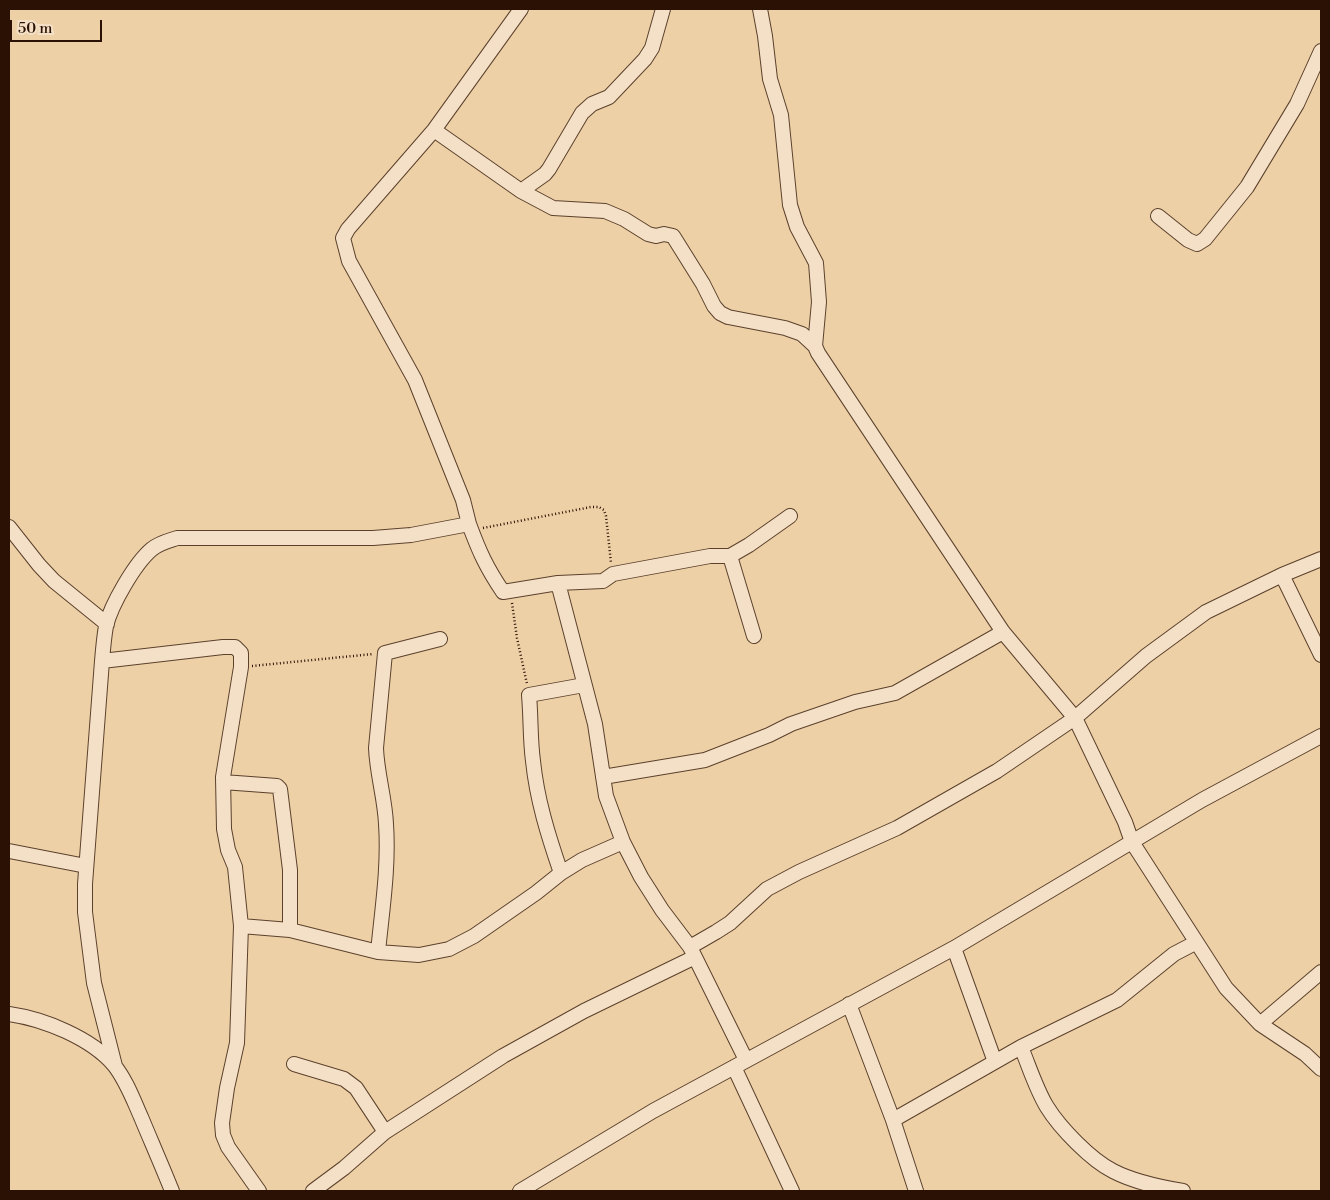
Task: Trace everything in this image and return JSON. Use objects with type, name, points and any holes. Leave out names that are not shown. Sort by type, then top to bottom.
[{"type":"street","points":[[521,9],[434,130],[348,229],[343,238],[344,249],[349,261],[415,380],[463,500],[479,552],[487,568],[503,592],[558,584],[603,581],[612,574],[710,556],[730,556],[790,516]]},
{"type":"street","points":[[521,191],[549,169],[582,113],[592,104],[609,97],[644,59],[652,48],[663,9]]},
{"type":"street","points":[[760,9],[770,79],[781,115],[790,205],[797,227],[816,263],[819,302],[815,346]]},
{"type":"street","points":[[1158,216],[1188,240],[1197,244],[1205,239],[1247,187],[1297,104],[1321,51]]},
{"type":"street","points":[[434,130],[521,191],[552,208],[605,211],[624,218],[648,234],[673,236],[720,314],[735,319],[784,328],[802,334],[815,346],[1003,632],[1075,718],[1132,842],[1195,943],[1226,988],[1260,1024],[1305,1054],[1321,1069]]},
{"type":"street","points":[[9,527],[39,566],[54,581],[107,624]]},
{"type":"street","points":[[115,1066],[94,983],[85,912],[86,866],[102,661],[107,624],[119,595],[141,560],[162,543],[177,538],[372,538],[471,527]]},
{"type":"street","points":[[730,556],[754,636]]},
{"type":"street","points":[[313,1191],[344,1168],[385,1132],[430,1102],[519,1047],[692,952],[730,923],[767,889],[898,828],[997,771],[1075,718],[1146,656],[1206,612],[1282,575],[1321,559]]},
{"type":"street","points":[[1282,575],[1321,655]]},
{"type":"street","points":[[558,584],[595,724],[606,796],[623,842],[651,894],[692,952],[746,1060]]},
{"type":"street","points":[[602,777],[705,760],[791,724],[855,702],[895,693],[1003,632]]},
{"type":"street","points":[[378,952],[386,861],[386,826],[384,801],[376,762],[376,748],[385,653],[440,639]]},
{"type":"street","points":[[102,661],[235,647],[241,653],[241,667],[223,782],[224,828],[228,850],[235,867],[241,926],[238,1043],[227,1088],[222,1123],[223,1135],[228,1147],[259,1191]]},
{"type":"street","points":[[561,873],[546,831],[540,801],[533,762],[529,695],[584,685]]},
{"type":"street","points":[[520,1191],[652,1111],[954,948],[1202,800],[1321,736]]},
{"type":"street","points":[[223,782],[278,786],[280,789],[290,870],[290,930]]},
{"type":"street","points":[[241,926],[290,930],[378,952],[420,955],[449,949],[474,936],[582,860],[623,842]]},
{"type":"street","points":[[9,851],[86,866]]},
{"type":"street","points":[[893,1120],[1021,1047],[1117,1000],[1174,954],[1195,943]]},
{"type":"street","points":[[954,948],[995,1062]]},
{"type":"street","points":[[1260,1024],[1321,972]]},
{"type":"street","points":[[849,1004],[893,1120],[916,1191]]},
{"type":"street","points":[[9,1014],[24,1016],[59,1028],[98,1050],[115,1066],[130,1090],[172,1191]]},
{"type":"street","points":[[1021,1047],[1047,1106],[1064,1129],[1082,1148],[1112,1171],[1150,1185],[1183,1191]]},
{"type":"street","points":[[294,1064],[344,1079],[356,1088],[385,1132]]},
{"type":"street","points":[[734,1067],[792,1191]]},
{"type":"path","points":[[471,527],[599,507],[604,510],[606,516],[612,574]]},
{"type":"path","points":[[503,592],[512,600],[517,638],[529,695]]},
{"type":"path","points":[[241,667],[385,653]]}]
